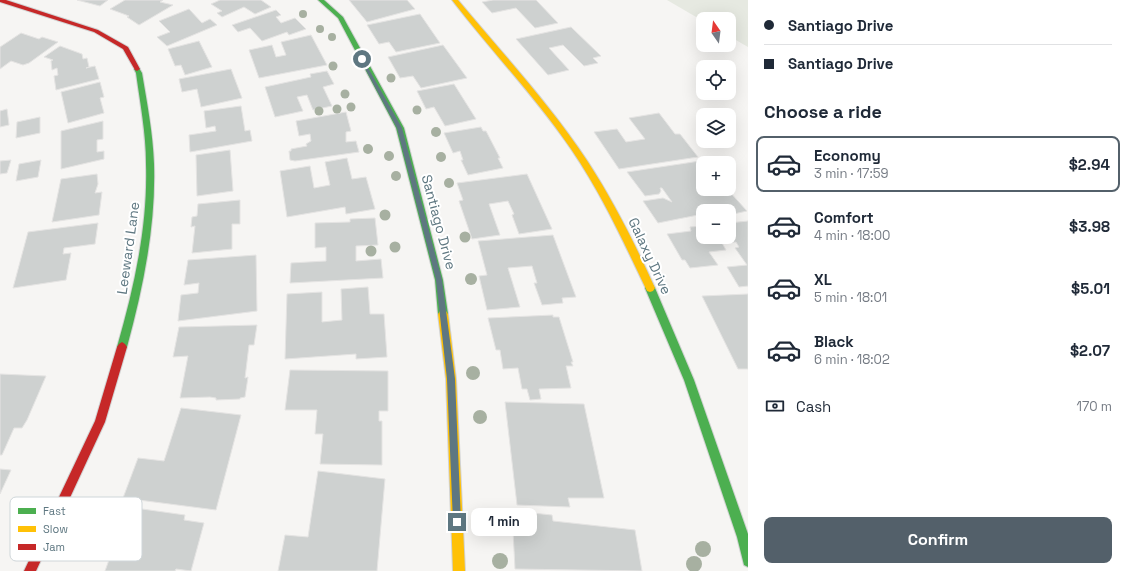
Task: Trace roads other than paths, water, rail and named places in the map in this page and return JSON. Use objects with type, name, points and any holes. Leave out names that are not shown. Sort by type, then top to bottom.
[{"type":"street","name":"Leeward Lane","points":[[0,0],[96,31],[126,48],[138,73],[150,164],[147,221],[134,307],[100,422],[65,497]]},
{"type":"street","name":"Santiago Drive","points":[[321,0],[340,17],[400,128],[439,280],[451,379],[459,571]]},
{"type":"street","name":"Galaxy Drive","points":[[455,0],[530,89],[574,147],[609,202],[645,276],[689,380],[742,537],[748,561]]},
{"type":"street","name":"Leeward Lane","points":[[30,571],[35,561]]}]
